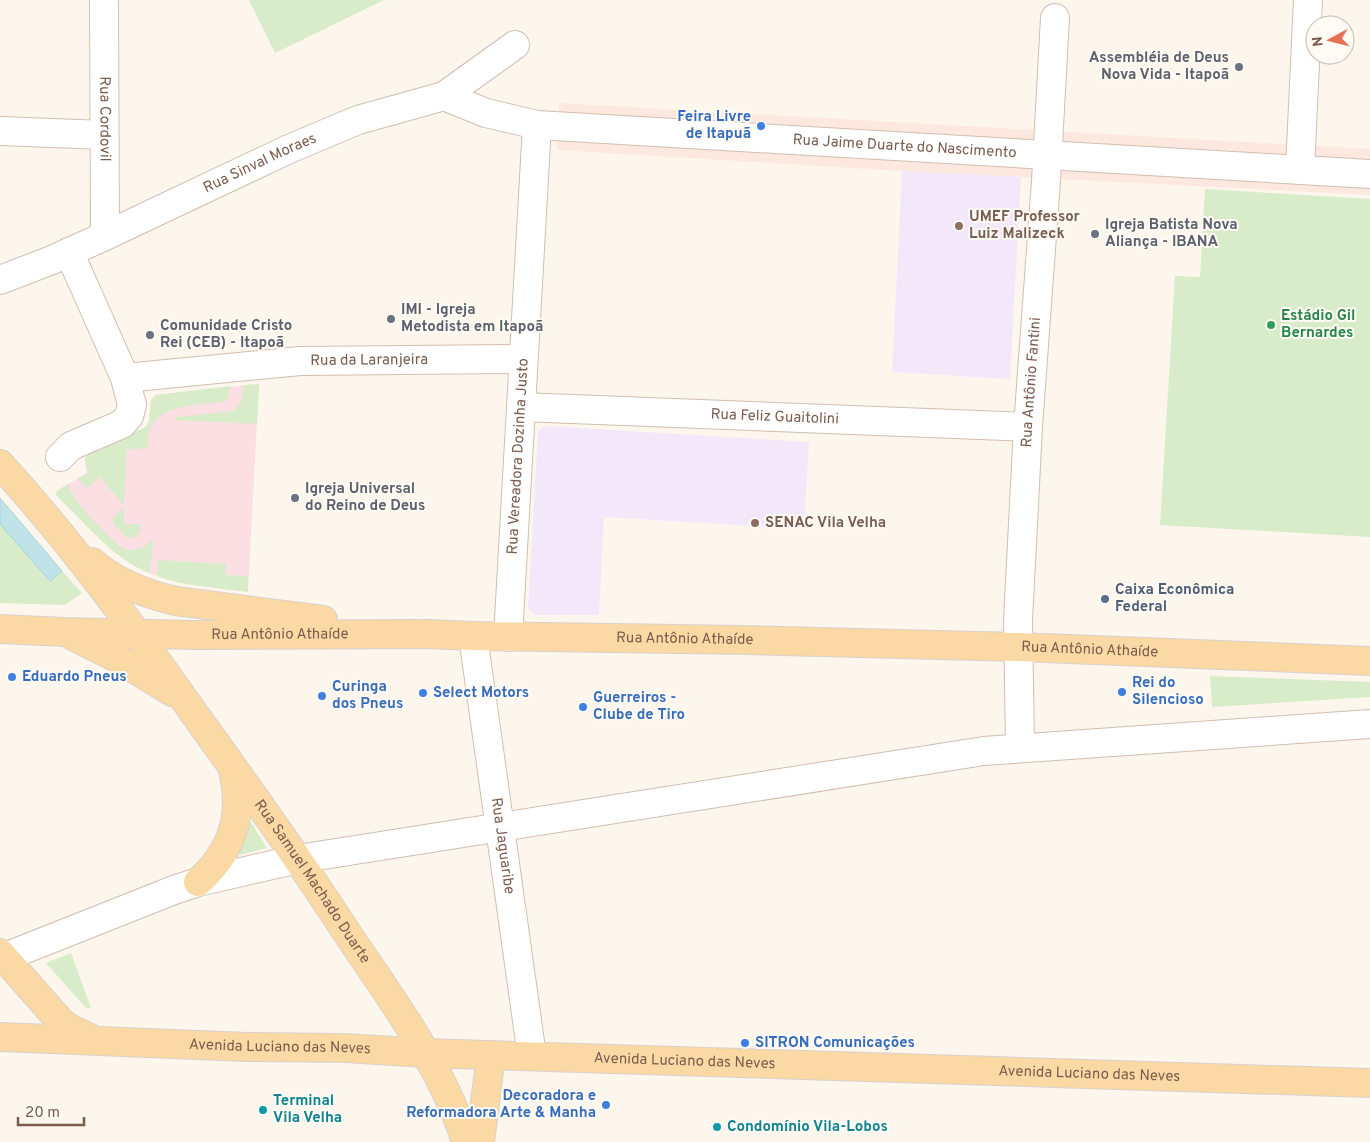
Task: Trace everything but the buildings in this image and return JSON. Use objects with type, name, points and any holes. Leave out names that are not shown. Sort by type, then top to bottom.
[{"type":"main road","points":[[0,464],[63,538],[115,579],[134,589],[176,601],[428,634]]},
{"type":"main road","name":"Rua Samuel Machado Duarte","points":[[63,538],[138,634],[298,858],[425,1053],[445,1091],[466,1142]]},
{"type":"main road","name":"Rua Antônio Athaíde","points":[[0,629],[138,634],[428,634],[745,640],[1018,647],[1370,661]]},
{"type":"main road","points":[[64,632],[124,661],[164,686],[187,704]]},
{"type":"main road","points":[[198,882],[211,871],[221,858],[229,843],[234,827],[238,807],[236,786],[231,766]]},
{"type":"main road","points":[[1,956],[60,1021],[82,1036],[96,1040]]},
{"type":"main road","name":"Avenida Luciano das Neves","points":[[0,1036],[425,1053],[1370,1083]]},
{"type":"main road","points":[[480,1142],[491,1054]]},
{"type":"street","name":"Rua Cordovil","points":[[104,0],[105,236]]},
{"type":"street","points":[[1300,169],[1308,0]]},
{"type":"street","name":"Rua Antônio Fantini","points":[[1020,748],[1018,647],[1028,427],[1048,155],[1055,18]]},
{"type":"street","name":"Rua Sinval Moraes","points":[[0,280],[70,252],[324,134],[358,120],[444,96],[515,45]]},
{"type":"street","name":"Rua Jaime Duarte do Nascimento","points":[[444,96],[486,113],[537,125],[1370,174]]},
{"type":"street","name":"Rua Vereadora Dozinha Justo","points":[[508,637],[537,125]]},
{"type":"street","points":[[0,130],[104,135]]},
{"type":"street","points":[[60,457],[71,446],[122,424],[129,416],[132,405],[125,378],[70,252]]},
{"type":"street","name":"Rua da Laranjeira","points":[[125,378],[300,361],[523,359]]},
{"type":"street","name":"Rua Feliz Guaitolini","points":[[521,407],[1028,427]]},
{"type":"street","name":"Rua Jaguaribe","points":[[472,636],[532,1056]]},
{"type":"street","points":[[1,956],[198,882],[298,858],[952,755],[1020,748],[1370,724]]},
{"type":"shaded area","name":"Feira Livre de Itapuã","points":[[559,103],[1370,149],[1370,195],[902,171],[557,150]]},
{"type":"shaded area","name":"UMEF Professor Luiz Malizeck","points":[[902,171],[1021,177],[1010,379],[892,372]]},
{"type":"shaded area","points":[[259,384],[248,592],[174,581],[146,572],[117,554],[56,495],[57,491],[87,473],[86,456],[146,427],[149,421],[151,400],[156,395]]},
{"type":"shaded area","name":"SENAC Vila Velha","points":[[544,426],[809,442],[804,529],[604,517],[599,615],[535,615],[528,607],[538,431]]},
{"type":"green space","points":[[249,0],[384,0],[275,53]]},
{"type":"green space","name":"Estádio Gil Bernardes","points":[[1205,189],[1370,199],[1370,537],[1160,525],[1175,276],[1200,277]]},
{"type":"green space","points":[[259,384],[257,424],[174,420],[177,417],[233,411],[242,401],[244,385]]},
{"type":"green space","points":[[231,386],[227,399],[223,402],[180,407],[161,416],[153,423],[149,432],[148,448],[126,450],[124,506],[100,477],[87,488],[78,479],[87,473],[85,459],[88,453],[146,427],[149,421],[151,400],[156,395]]},
{"type":"green space","points":[[68,484],[79,504],[114,541],[125,549],[137,550],[153,539],[150,573],[137,568],[112,550],[56,495],[57,491]]},
{"type":"green space","points":[[124,508],[124,524],[141,524],[140,531],[136,537],[126,537],[113,523],[113,517]]},
{"type":"green space","points":[[0,524],[50,581],[62,571],[82,593],[65,605],[0,603]]},
{"type":"green space","points":[[158,560],[226,564],[225,575],[248,576],[248,592],[189,584],[157,576]]},
{"type":"green space","points":[[1210,676],[1370,682],[1370,697],[1212,707]]},
{"type":"green space","points":[[249,819],[267,848],[239,855]]},
{"type":"green space","points":[[71,953],[91,1008],[86,1008],[46,963]]},
{"type":"water","points":[[0,498],[62,571],[50,581],[0,524]]},
{"type":"place","name":"Assembléia de Deus Nova Vida - Itapoã","points":[[1239,67]]},
{"type":"place","name":"Feira Livre de Itapuã","points":[[761,126]]},
{"type":"place","name":"UMEF Professor Luiz Malizeck","points":[[959,226]]},
{"type":"place","name":"Igreja Batista Nova Aliança - IBANA","points":[[1095,234]]},
{"type":"place","name":"IMI - Igreja Metodista em Itapoã","points":[[391,319]]},
{"type":"place","name":"Estádio Gil Bernardes","points":[[1271,325]]},
{"type":"place","name":"Comunidade Cristo Rei (CEB) - Itapoã","points":[[150,335]]},
{"type":"place","name":"Igreja Universal do Reino de Deus","points":[[295,498]]},
{"type":"place","name":"SENAC Vila Velha","points":[[755,523]]},
{"type":"place","name":"Caixa Econômica Federal","points":[[1105,599]]},
{"type":"place","name":"Eduardo Pneus","points":[[12,677]]},
{"type":"place","name":"Rei do Silencioso","points":[[1122,692]]},
{"type":"place","name":"Select Motors","points":[[423,693]]},
{"type":"place","name":"Curinga dos Pneus","points":[[322,696]]},
{"type":"place","name":"Guerreiros - Clube de Tiro","points":[[583,707]]},
{"type":"place","name":"SITRON Comunicações","points":[[745,1043]]},
{"type":"place","name":"Decoradora e Reformadora Arte & Manha","points":[[606,1105]]},
{"type":"place","name":"Terminal Vila Velha","points":[[263,1110]]},
{"type":"place","name":"Condomínio Vila-Lobos","points":[[717,1127]]}]
